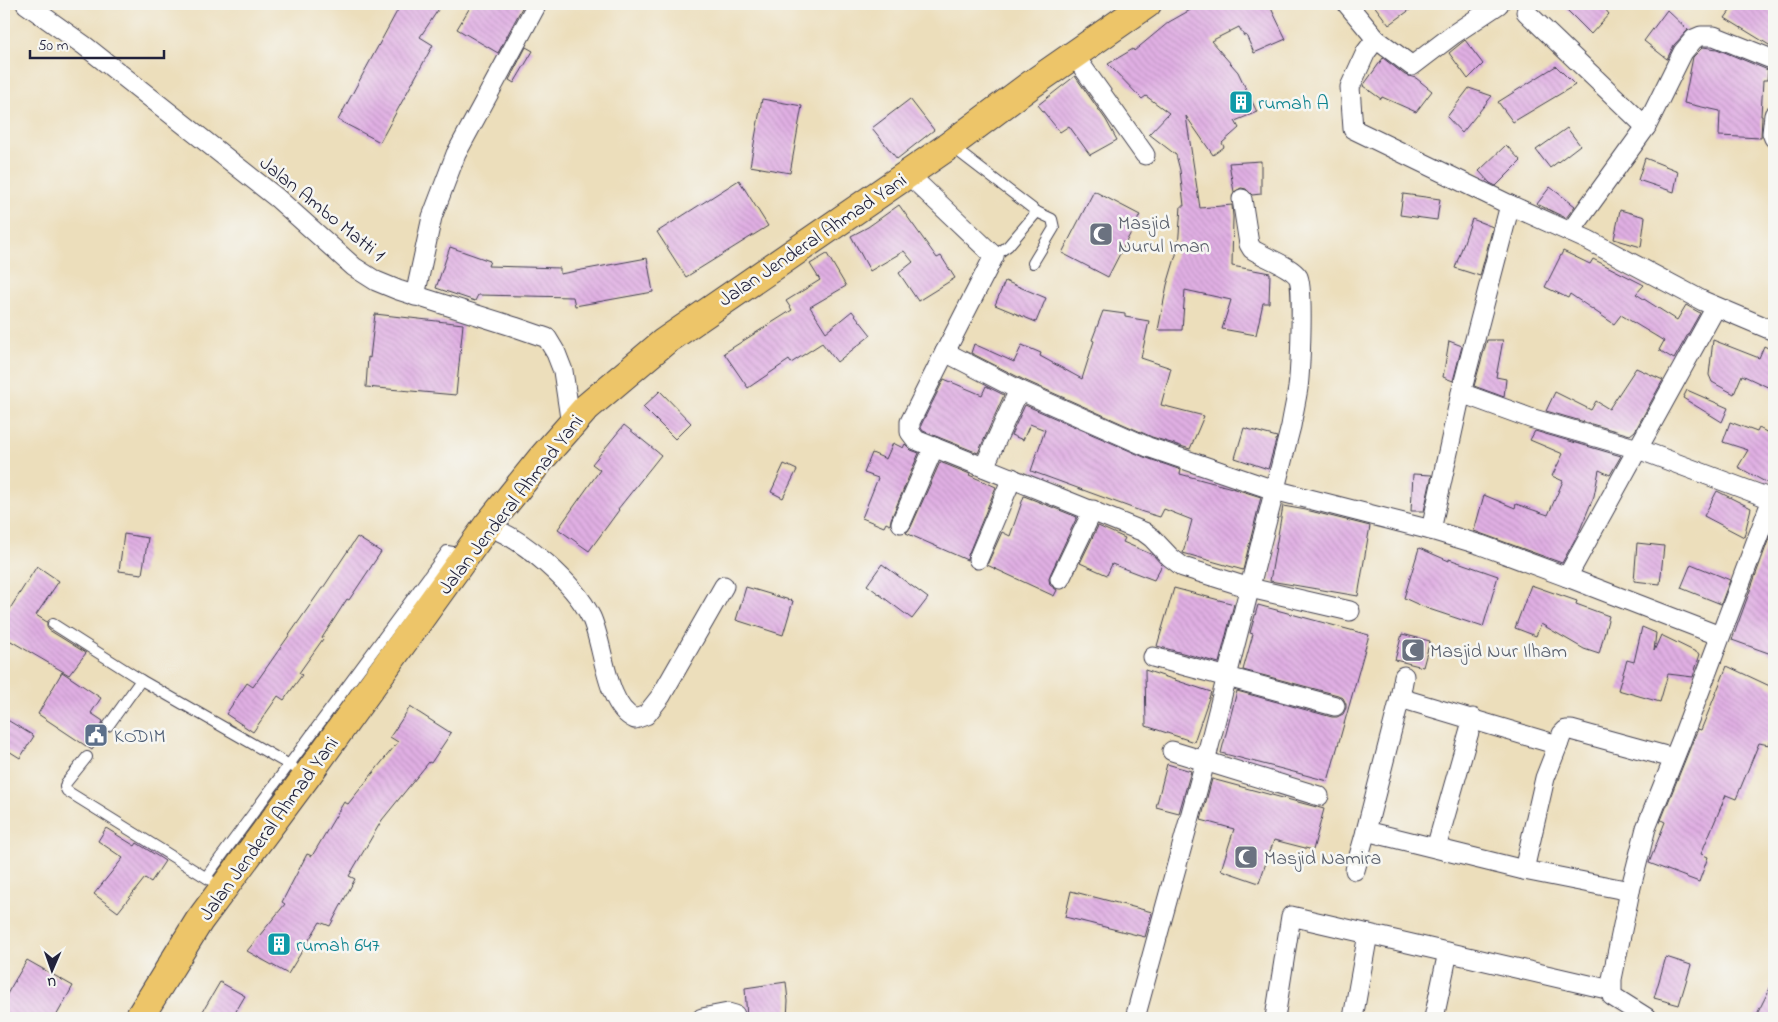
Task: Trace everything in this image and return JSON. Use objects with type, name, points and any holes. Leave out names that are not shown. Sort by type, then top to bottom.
[{"type":"highway","name":"Jalan Jenderal Ahmad Yani","points":[[139,1018],[181,949],[215,883],[297,771],[487,526],[587,407],[664,342],[950,145],[1147,4]]},
{"type":"street","name":"Jalan Ambo Matti 1","points":[[26,4],[85,46],[277,198],[354,267],[376,281],[415,296],[547,338],[553,346],[563,371],[571,425]]},
{"type":"street","points":[[415,296],[432,217],[456,154],[537,4]]},
{"type":"street","points":[[1347,4],[1376,39],[1412,66],[1454,34],[1500,4]]},
{"type":"street","points":[[1528,7],[1646,127]]},
{"type":"street","points":[[1570,232],[1646,127],[1683,52],[1694,39],[1701,36],[1714,36],[1774,60]]},
{"type":"street","points":[[1376,39],[1366,52],[1350,87],[1353,129],[1570,232],[1716,307],[1774,331]]},
{"type":"street","points":[[1074,55],[1145,156]]},
{"type":"street","points":[[1774,115],[1772,133],[1774,138]]},
{"type":"street","points":[[908,174],[994,256],[910,422],[910,432],[916,440],[1093,510],[1150,536],[1170,557],[1183,567],[1250,588],[1350,611]]},
{"type":"street","points":[[1135,1018],[1206,762],[1291,426],[1298,386],[1301,287],[1297,275],[1252,249],[1249,244],[1242,199]]},
{"type":"street","points":[[1431,530],[1461,393],[1510,205]]},
{"type":"street","points":[[1567,577],[1716,307]]},
{"type":"street","points":[[945,352],[1019,390],[1148,447],[1274,490],[1431,530],[1514,556],[1720,636]]},
{"type":"street","points":[[984,467],[1019,390]]},
{"type":"street","points":[[1461,393],[1530,418],[1638,449],[1773,498],[1646,828],[1630,891],[1611,990],[1612,996],[1647,1018]]},
{"type":"street","points":[[901,523],[934,446]]},
{"type":"street","points":[[978,559],[1012,478]]},
{"type":"street","points":[[1060,579],[1093,510]]},
{"type":"street","points":[[487,526],[500,530],[524,546],[568,584],[592,618],[606,673],[620,706],[625,713],[635,719],[646,716],[661,696],[724,586]]},
{"type":"street","points":[[1153,657],[1335,706]]},
{"type":"street","points":[[1355,870],[1400,698],[1404,676]]},
{"type":"street","points":[[1400,698],[1473,718],[1558,745]]},
{"type":"street","points":[[1436,848],[1473,718]]},
{"type":"street","points":[[1524,870],[1545,778],[1562,734],[1566,730],[1673,758]]},
{"type":"street","points":[[1172,751],[1320,796]]},
{"type":"street","points":[[1366,831],[1524,870],[1630,891]]},
{"type":"street","points":[[1275,1018],[1291,916],[1611,990]]},
{"type":"street","points":[[1353,1018],[1368,934]]},
{"type":"street","points":[[1434,1018],[1448,952]]},
{"type":"street","points":[[702,1018],[728,1013],[735,1015],[736,1018]]},
{"type":"lane","points":[[950,145],[1038,212],[1052,219],[1054,228],[1033,263]]},
{"type":"lane","points":[[994,256],[1008,246],[1038,212]]},
{"type":"lane","points":[[53,624],[141,680],[297,771]]},
{"type":"lane","points":[[108,726],[141,680]]},
{"type":"lane","points":[[87,757],[66,783],[66,790],[215,883]]},
{"type":"building","points":[[401,4],[442,4],[420,37],[433,45],[380,142],[338,120]]},
{"type":"building","points":[[472,4],[524,4],[498,53],[457,29]]},
{"type":"building","points":[[1201,4],[1269,4],[1286,39],[1254,53],[1246,35],[1244,36],[1239,27],[1211,41],[1238,72],[1257,112],[1235,121],[1239,128],[1222,143],[1224,147],[1213,155],[1186,116],[1200,208],[1232,205],[1232,266],[1270,273],[1269,303],[1263,303],[1256,335],[1222,329],[1231,300],[1185,290],[1182,330],[1158,330],[1167,285],[1178,248],[1181,206],[1184,206],[1180,170],[1176,155],[1149,134],[1169,113],[1146,96],[1142,99],[1108,64],[1133,49],[1134,51],[1169,22]]},
{"type":"building","points":[[1373,4],[1418,4],[1389,25]]},
{"type":"building","points":[[1561,4],[1601,4],[1609,14],[1591,34]]},
{"type":"building","points":[[1735,4],[1774,4],[1774,48],[1725,18]]},
{"type":"building","points":[[1667,10],[1688,30],[1674,45],[1667,59],[1644,41]]},
{"type":"building","points":[[1465,40],[1483,64],[1468,79],[1449,53]]},
{"type":"building","points":[[526,47],[533,51],[514,83],[509,80]]},
{"type":"building","points":[[1703,47],[1717,49],[1768,70],[1767,80],[1763,80],[1761,138],[1719,136],[1720,111],[1684,103],[1693,57]]},
{"type":"building","points":[[1383,58],[1405,75],[1416,78],[1432,91],[1416,112],[1382,97],[1381,99],[1363,86]]},
{"type":"building","points":[[1556,66],[1575,85],[1513,122],[1498,102]]},
{"type":"building","points":[[1075,76],[1106,120],[1117,140],[1090,155],[1069,126],[1060,132],[1038,105]]},
{"type":"building","points":[[1469,88],[1492,96],[1462,133],[1447,117]]},
{"type":"building","points":[[762,99],[802,106],[790,173],[750,166]]},
{"type":"building","points":[[910,99],[934,130],[897,159],[872,128]]},
{"type":"building","points":[[1567,128],[1580,145],[1550,168],[1536,150]]},
{"type":"building","points":[[1506,145],[1521,161],[1496,186],[1490,183],[1479,171]]},
{"type":"building","points":[[1645,158],[1678,171],[1674,192],[1638,180]]},
{"type":"building","points":[[1261,161],[1261,194],[1252,195],[1246,189],[1241,188],[1234,192],[1229,163]]},
{"type":"building","points":[[739,180],[768,226],[686,277],[657,232]]},
{"type":"building","points":[[1550,187],[1575,206],[1566,218],[1537,204]]},
{"type":"building","name":"Masjid Nurul Iman","points":[[1094,191],[1140,215],[1108,277],[1062,253]]},
{"type":"building","points":[[1403,194],[1440,199],[1437,220],[1400,215]]},
{"type":"building","points":[[899,205],[937,258],[941,256],[955,278],[918,301],[899,273],[913,262],[904,251],[870,271],[851,236],[868,227]]},
{"type":"building","points":[[1620,210],[1645,217],[1641,247],[1614,239]]},
{"type":"building","points":[[1472,219],[1493,227],[1480,276],[1455,268]]},
{"type":"building","points":[[450,247],[490,261],[488,266],[560,268],[560,274],[647,258],[653,292],[575,306],[573,297],[478,295],[475,301],[436,288]]},
{"type":"building","points":[[1563,251],[1590,264],[1593,259],[1644,285],[1636,294],[1677,320],[1686,305],[1700,313],[1674,359],[1659,350],[1664,341],[1621,315],[1614,324],[1570,294],[1568,298],[1545,287]]},
{"type":"building","points":[[827,254],[846,286],[810,307],[826,332],[852,311],[871,335],[837,362],[822,343],[791,363],[789,360],[748,388],[724,353],[792,310],[786,301],[820,280],[810,264]]},
{"type":"building","points":[[1005,281],[1046,298],[1036,322],[995,305]]},
{"type":"building","points":[[1103,311],[1125,314],[1125,317],[1149,321],[1141,358],[1171,368],[1161,405],[1204,416],[1190,449],[1152,437],[1024,380],[971,353],[974,344],[1014,362],[1022,345],[1041,353],[1040,356],[1082,379],[1094,341],[1092,340]]},
{"type":"building","points":[[375,314],[463,324],[456,395],[366,387],[368,357],[370,358]]},
{"type":"building","points":[[1487,340],[1503,340],[1496,377],[1506,379],[1504,397],[1474,386]]},
{"type":"building","points":[[1713,340],[1759,358],[1764,346],[1774,351],[1774,390],[1742,375],[1734,394],[1712,382],[1709,375]]},
{"type":"building","points":[[1449,341],[1462,346],[1453,381],[1443,377]]},
{"type":"building","points":[[1636,368],[1663,380],[1635,431],[1630,435],[1546,411],[1555,392],[1591,410],[1596,401],[1609,409]]},
{"type":"building","points":[[944,379],[982,395],[986,386],[1004,395],[978,453],[923,431],[921,428]]},
{"type":"building","points":[[1687,390],[1728,408],[1722,422],[1683,398]]},
{"type":"building","points":[[660,391],[691,423],[675,439],[643,407]]},
{"type":"building","points":[[1025,405],[1144,457],[1181,470],[1180,474],[1261,497],[1243,570],[1183,553],[1192,520],[1164,509],[1160,517],[1143,512],[1031,471],[1045,430],[1030,424],[1023,440],[1011,435]]},
{"type":"building","points":[[1730,422],[1757,432],[1759,428],[1774,436],[1774,474],[1769,484],[1738,467],[1748,450],[1723,442]]},
{"type":"building","points":[[624,425],[661,455],[618,509],[589,551],[558,529],[600,470],[592,464]]},
{"type":"building","points":[[1244,428],[1277,437],[1268,469],[1235,458]]},
{"type":"building","points":[[1535,431],[1621,456],[1610,475],[1599,470],[1594,496],[1579,532],[1562,563],[1474,531],[1484,495],[1515,508],[1516,504],[1548,515],[1563,481],[1552,476],[1563,454],[1530,440]]},
{"type":"building","points":[[893,443],[903,448],[905,444],[911,450],[919,453],[890,525],[886,523],[884,527],[862,518],[878,478],[864,473],[872,453],[886,459]]},
{"type":"building","points":[[940,462],[996,487],[967,560],[906,533],[911,527]]},
{"type":"building","points":[[784,464],[797,470],[783,498],[771,492]]},
{"type":"building","points":[[1413,474],[1432,475],[1424,511],[1411,511]]},
{"type":"building","points":[[1717,491],[1751,508],[1744,537],[1704,516]]},
{"type":"building","points":[[1024,496],[1077,517],[1050,575],[1050,585],[1057,590],[1054,596],[987,565],[1002,532],[1010,536]]},
{"type":"building","points":[[1283,506],[1370,526],[1358,596],[1270,581]]},
{"type":"building","points":[[1098,526],[1125,538],[1123,542],[1153,555],[1162,565],[1154,580],[1112,564],[1107,575],[1080,563]]},
{"type":"building","points":[[1772,530],[1774,531],[1774,655],[1732,640]]},
{"type":"building","points":[[124,534],[148,538],[142,574],[119,571]]},
{"type":"building","points":[[357,537],[381,552],[349,600],[347,599],[323,639],[299,673],[302,675],[284,700],[278,696],[253,732],[226,714],[247,683],[253,687]]},
{"type":"building","points":[[1637,543],[1664,546],[1660,584],[1634,581]]},
{"type":"building","points":[[1419,548],[1449,561],[1449,559],[1498,576],[1483,627],[1426,608],[1404,598]]},
{"type":"building","points":[[882,564],[928,598],[912,619],[867,585]]},
{"type":"building","points":[[1691,564],[1730,580],[1721,604],[1681,588]]},
{"type":"building","points":[[37,566],[59,581],[36,615],[47,622],[49,630],[86,653],[69,675],[4,637],[4,618]]},
{"type":"building","points":[[1531,585],[1577,601],[1576,604],[1609,616],[1599,654],[1584,649],[1541,624],[1536,636],[1515,628]]},
{"type":"building","points":[[746,587],[793,601],[783,635],[736,620]]},
{"type":"building","points":[[1174,588],[1234,604],[1219,663],[1157,646]]},
{"type":"building","points":[[1258,605],[1369,635],[1328,781],[1221,753],[1237,691],[1332,717],[1343,714],[1346,708],[1343,698],[1338,695],[1243,670],[1253,634],[1250,633]]},
{"type":"building","points":[[1642,627],[1656,633],[1654,651],[1661,635],[1700,654],[1693,677],[1668,674],[1660,702],[1618,690],[1627,660],[1634,662]]},
{"type":"building","name":"Masjid Nur Ilham","points":[[1402,634],[1430,641],[1423,667],[1395,660]]},
{"type":"building","points":[[1727,666],[1774,688],[1774,733],[1769,745],[1759,743],[1736,799],[1726,795],[1701,854],[1708,857],[1699,882],[1649,863],[1665,822],[1661,820],[1694,738],[1698,729],[1701,730]]},
{"type":"building","points":[[1145,670],[1211,692],[1194,742],[1146,726]]},
{"type":"building","points":[[62,672],[101,698],[91,713],[103,721],[101,726],[105,732],[92,750],[38,714]]},
{"type":"building","points":[[410,707],[451,733],[431,763],[429,762],[382,820],[349,876],[355,879],[330,926],[320,922],[288,974],[247,951],[285,904],[282,902],[307,854],[312,856],[344,802],[348,804],[398,742],[390,737]]},
{"type":"building","points":[[4,718],[34,736],[20,758],[4,748]]},
{"type":"building","points":[[1167,764],[1191,771],[1179,813],[1156,807]]},
{"type":"building","points":[[1212,779],[1324,809],[1313,850],[1274,840],[1259,883],[1221,870],[1234,829],[1201,820]]},
{"type":"building","points":[[106,828],[135,846],[137,843],[165,861],[151,882],[145,878],[118,912],[94,894],[123,858],[98,841]]},
{"type":"building","points":[[1071,891],[1152,912],[1145,937],[1065,917]]},
{"type":"building","points":[[1666,957],[1691,965],[1679,1005],[1654,998]]},
{"type":"building","points":[[27,960],[73,986],[55,1018],[4,1018],[4,999]]},
{"type":"building","points":[[1774,980],[1774,1018],[1755,1018]]},
{"type":"building","points":[[220,982],[245,996],[232,1018],[215,1018],[203,1011]]},
{"type":"building","points":[[786,982],[787,1018],[747,1018],[745,988]]},
{"type":"place","name":"rumah A","points":[[1241,102]]},
{"type":"place","name":"Masjid Nurul Iman","points":[[1101,234]]},
{"type":"place","name":"Masjid Nur Ilham","points":[[1413,650]]},
{"type":"place","name":"KODIM","points":[[96,735]]},
{"type":"place","name":"Masjid Namira","points":[[1246,857]]},
{"type":"place","name":"rumah 647","points":[[279,944]]}]
